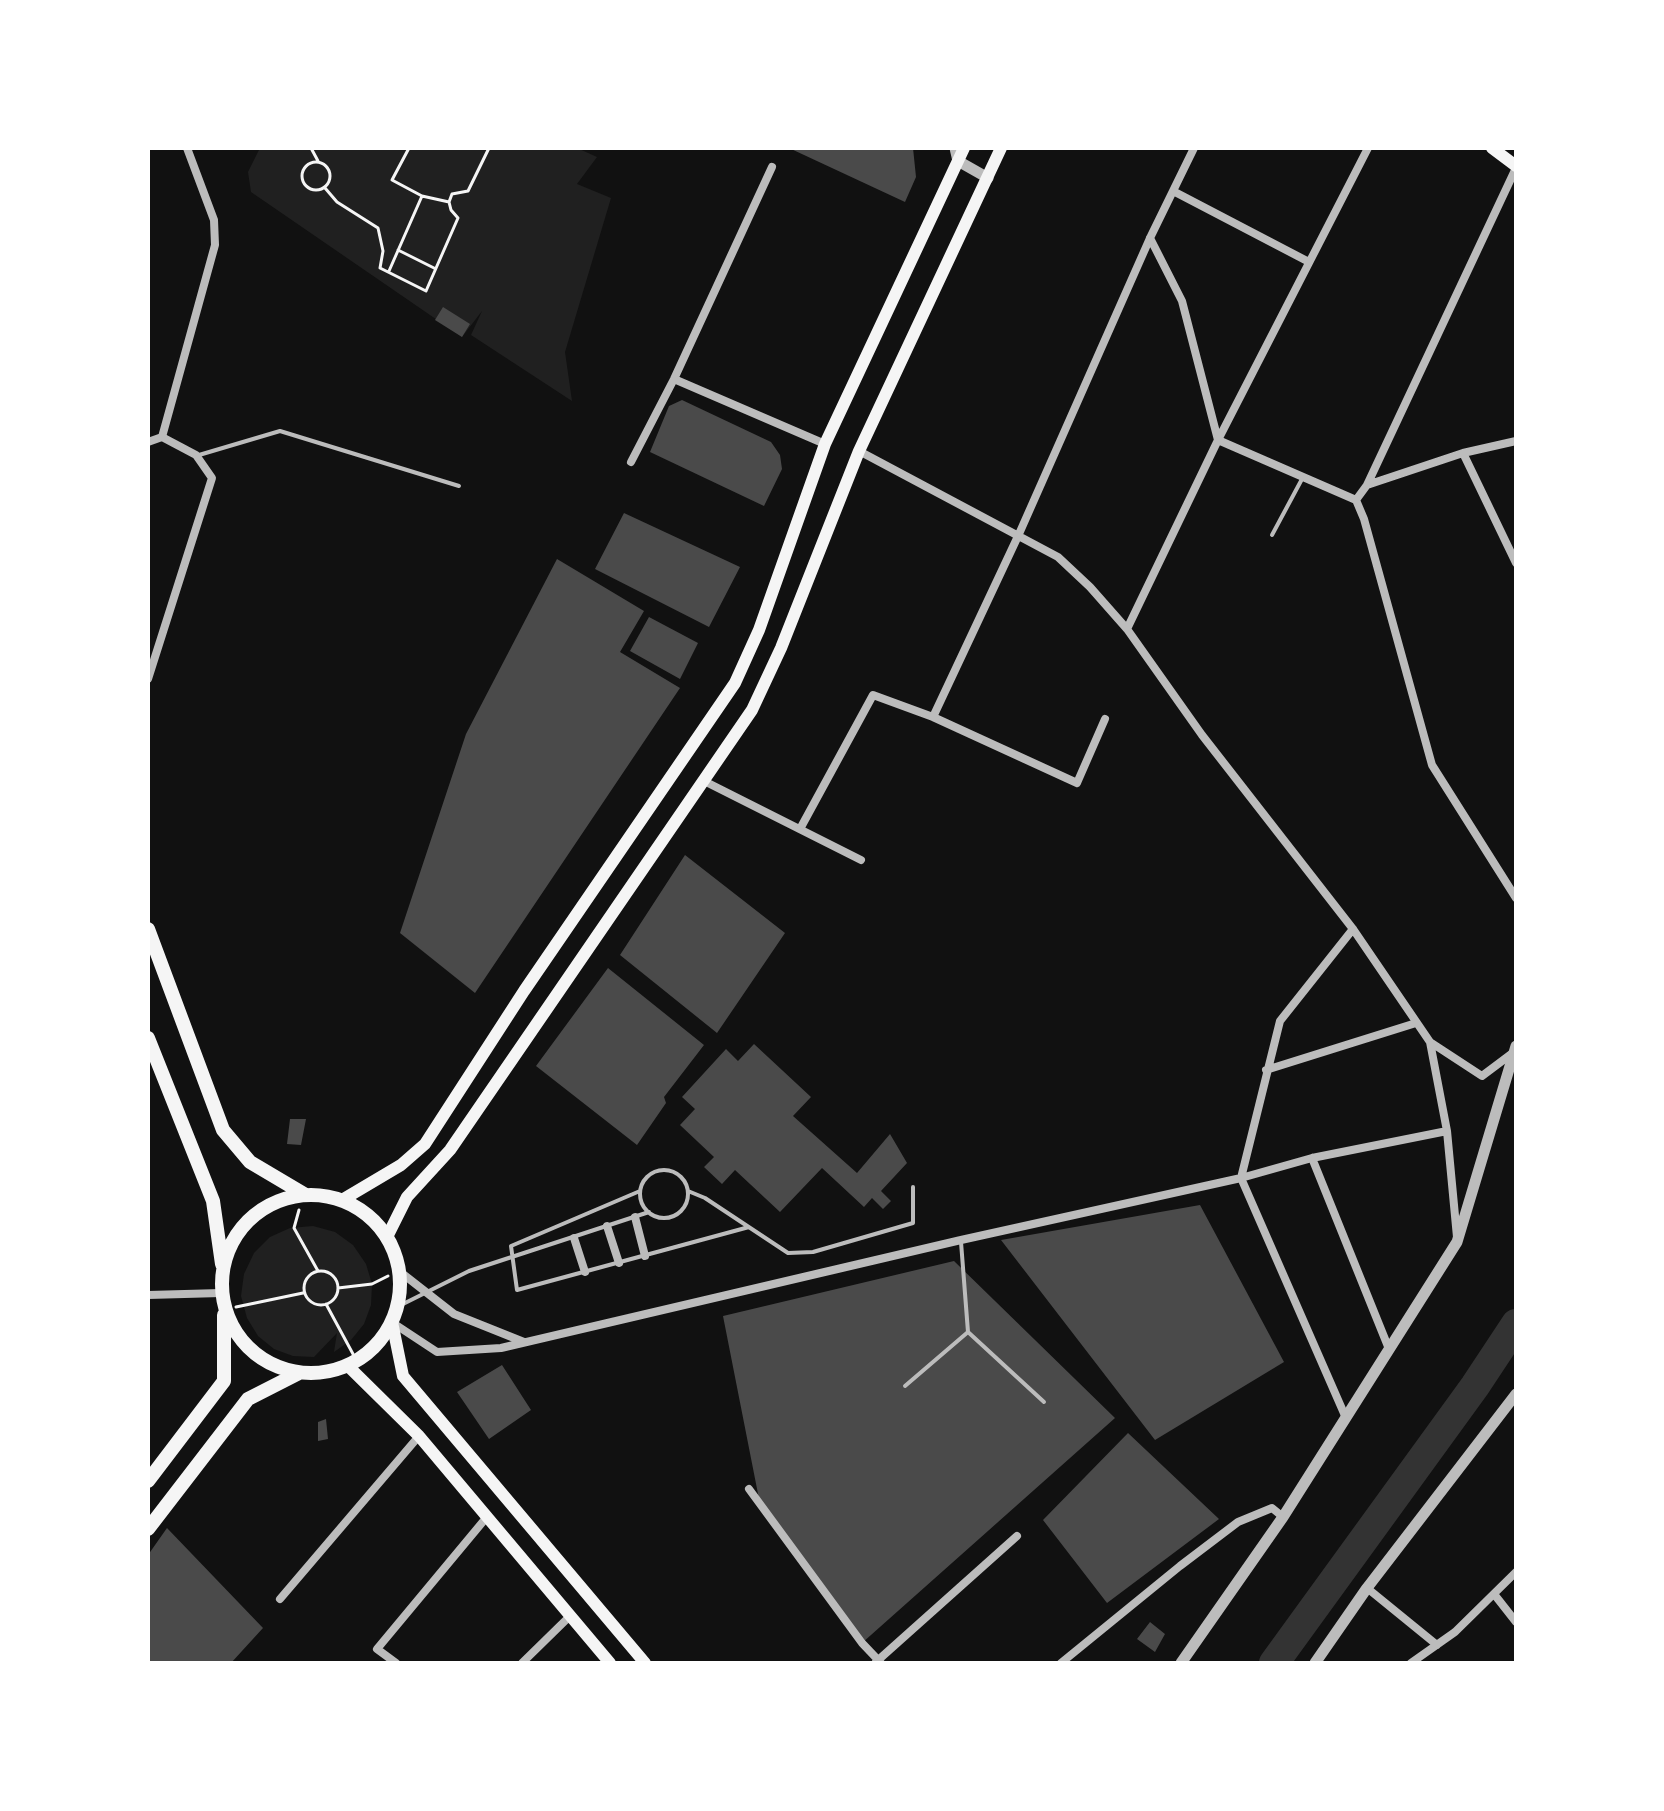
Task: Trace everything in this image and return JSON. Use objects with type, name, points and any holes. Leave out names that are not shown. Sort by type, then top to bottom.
[{"type":"main road","points":[[387,1237],[407,1197],[450,1150],[752,710],[781,648],[859,451],[1001,148]]},
{"type":"main road","points":[[1492,148],[1516,167]]},
{"type":"main road","points":[[342,1200],[401,1165],[425,1144],[524,991],[735,683],[759,630],[825,444],[959,152]]},
{"type":"main road","points":[[148,929],[223,1130],[250,1162],[304,1194]]},
{"type":"main road","points":[[148,1038],[213,1201],[224,1311],[224,1381],[148,1481]]},
{"type":"main road","points":[[222,1268],[232,1240],[251,1217],[275,1201],[304,1194],[342,1200],[368,1215],[387,1237],[399,1271],[397,1307],[383,1337],[353,1363],[324,1373],[299,1373],[274,1367],[253,1353],[235,1334],[224,1311]]},
{"type":"main road","points":[[392,1322],[403,1376],[645,1663]]},
{"type":"main road","points":[[353,1363],[419,1436],[610,1663]]},
{"type":"main road","points":[[148,1529],[248,1399],[299,1373]]},
{"type":"street","points":[[162,437],[215,245],[214,220],[187,148]]},
{"type":"street","points":[[933,717],[1019,534],[1150,238],[1194,148]]},
{"type":"street","points":[[1127,629],[1218,440],[1368,148]]},
{"type":"street","points":[[959,152],[988,178]]},
{"type":"street","points":[[631,462],[674,379],[772,167]]},
{"type":"street","points":[[1356,500],[1367,485],[1516,167]]},
{"type":"street","points":[[1173,191],[1309,262]]},
{"type":"street","points":[[1150,238],[1182,301],[1218,440]]},
{"type":"street","points":[[674,379],[825,444]]},
{"type":"street","points":[[148,442],[162,437],[196,455],[212,478],[148,679]]},
{"type":"street","points":[[1218,440],[1356,500],[1432,765],[1516,898]]},
{"type":"street","points":[[1367,485],[1463,453],[1516,441]]},
{"type":"street","points":[[859,451],[1058,557],[1127,629],[1202,735],[1353,929],[1430,1042],[1482,1076],[1515,1048]]},
{"type":"street","points":[[1463,453],[1516,563]]},
{"type":"street","points":[[800,829],[873,695],[933,717],[1077,783],[1105,719]]},
{"type":"street","points":[[704,781],[861,860]]},
{"type":"street","points":[[1346,1418],[1241,1178],[1280,1021],[1353,929]]},
{"type":"street","points":[[1266,1070],[1416,1023]]},
{"type":"street","points":[[1430,1042],[1447,1131],[1457,1242]]},
{"type":"street","points":[[1181,1663],[1283,1517],[1457,1242],[1515,1048]]},
{"type":"street","points":[[392,1322],[437,1352],[501,1348],[1241,1178],[1312,1158],[1447,1131]]},
{"type":"street","points":[[1312,1158],[1389,1349]]},
{"type":"street","points":[[635,1217],[645,1256]]},
{"type":"street","points":[[607,1226],[619,1263]]},
{"type":"street","points":[[574,1238],[585,1272]]},
{"type":"street","points":[[399,1271],[454,1314],[525,1343]]},
{"type":"street","points":[[148,1295],[221,1293]]},
{"type":"street","points":[[1315,1663],[1367,1588],[1516,1394]]},
{"type":"street","points":[[280,1599],[419,1436]]},
{"type":"street","points":[[749,1489],[878,1662],[1017,1536]]},
{"type":"street","points":[[1061,1663],[1238,1522],[1272,1508],[1283,1517]]},
{"type":"street","points":[[396,1663],[377,1649],[486,1518]]},
{"type":"street","points":[[1411,1663],[1455,1632],[1516,1572]]},
{"type":"street","points":[[1367,1588],[1437,1645]]},
{"type":"street","points":[[1494,1594],[1516,1622]]},
{"type":"street","points":[[522,1663],[570,1616]]},
{"type":"lane","points":[[196,455],[280,431],[459,486]]},
{"type":"lane","points":[[1272,535],[1302,479]]},
{"type":"lane","points":[[667,1170],[681,1176],[688,1191],[685,1207],[672,1217],[664,1218],[649,1212],[640,1191],[652,1173],[667,1170]]},
{"type":"lane","points":[[688,1191],[705,1198],[788,1253],[813,1252],[913,1223],[913,1187]]},
{"type":"lane","points":[[640,1191],[511,1246],[517,1290],[749,1227]]},
{"type":"lane","points":[[397,1307],[469,1271],[649,1212]]},
{"type":"lane","points":[[961,1240],[968,1332],[1044,1402]]},
{"type":"lane","points":[[905,1386],[968,1332]]},
{"type":"path","points":[[311,148],[318,161],[330,170],[330,179],[325,188]]},
{"type":"path","points":[[409,148],[392,180],[422,196],[449,202]]},
{"type":"path","points":[[325,188],[337,202],[378,228],[383,251],[380,268],[426,291],[458,218],[454,216],[449,202],[452,194],[468,191],[489,148]]},
{"type":"path","points":[[318,161],[305,167],[302,180],[311,189],[325,188]]},
{"type":"path","points":[[388,272],[422,196]]},
{"type":"path","points":[[398,250],[436,269]]},
{"type":"path","points":[[304,1194],[294,1228],[318,1271]]},
{"type":"path","points":[[318,1271],[331,1273],[338,1288],[335,1298],[326,1304],[315,1304],[304,1293],[308,1277],[318,1271]]},
{"type":"path","points":[[338,1288],[372,1284],[399,1271]]},
{"type":"path","points":[[224,1311],[243,1304],[304,1293]]},
{"type":"path","points":[[326,1304],[353,1363]]},
{"type":"shaded area","points":[[260,148],[577,148],[597,157],[577,184],[611,198],[565,352],[572,401],[471,335],[482,311],[462,337],[251,192],[248,172]]},
{"type":"shaded area","points":[[313,1226],[335,1232],[353,1245],[366,1264],[372,1284],[371,1305],[364,1324],[351,1340],[334,1352],[337,1333],[314,1357],[293,1356],[274,1349],[258,1336],[247,1318],[241,1296],[244,1274],[254,1253],[270,1237],[290,1228]]},
{"type":"building","points":[[789,148],[913,148],[916,177],[905,202]]},
{"type":"building","points":[[443,307],[470,324],[462,337],[435,320]]},
{"type":"building","points":[[682,400],[771,442],[780,455],[782,469],[764,506],[650,452],[669,406]]},
{"type":"building","points":[[624,513],[740,567],[709,627],[595,569]]},
{"type":"building","points":[[557,559],[644,611],[620,652],[680,688],[475,993],[400,933],[466,734]]},
{"type":"building","points":[[649,617],[698,643],[680,679],[630,651]]},
{"type":"building","points":[[685,855],[785,933],[717,1033],[620,955]]},
{"type":"building","points":[[608,968],[704,1045],[664,1097],[666,1103],[637,1145],[536,1066]]},
{"type":"building","points":[[754,1044],[811,1097],[793,1116],[857,1173],[890,1134],[907,1163],[881,1191],[891,1201],[883,1209],[872,1198],[864,1207],[822,1168],[780,1212],[735,1170],[722,1184],[704,1167],[714,1157],[680,1125],[695,1109],[682,1097],[726,1049],[738,1061]]},
{"type":"building","points":[[290,1119],[306,1119],[301,1145],[287,1144]]},
{"type":"building","points":[[1200,1205],[1284,1362],[1155,1440],[1001,1240]]},
{"type":"building","points":[[954,1261],[1115,1418],[862,1643],[760,1504],[723,1316]]},
{"type":"building","points":[[502,1365],[531,1410],[489,1439],[457,1392]]},
{"type":"building","points":[[326,1419],[328,1439],[318,1441],[318,1422]]},
{"type":"building","points":[[1128,1433],[1219,1519],[1107,1603],[1043,1520]]},
{"type":"building","points":[[167,1528],[263,1628],[231,1663],[148,1663],[148,1555]]},
{"type":"building","points":[[1150,1622],[1165,1634],[1155,1652],[1137,1639]]},
{"type":"waterway","points":[[1274,1663],[1475,1386],[1516,1324]]}]
